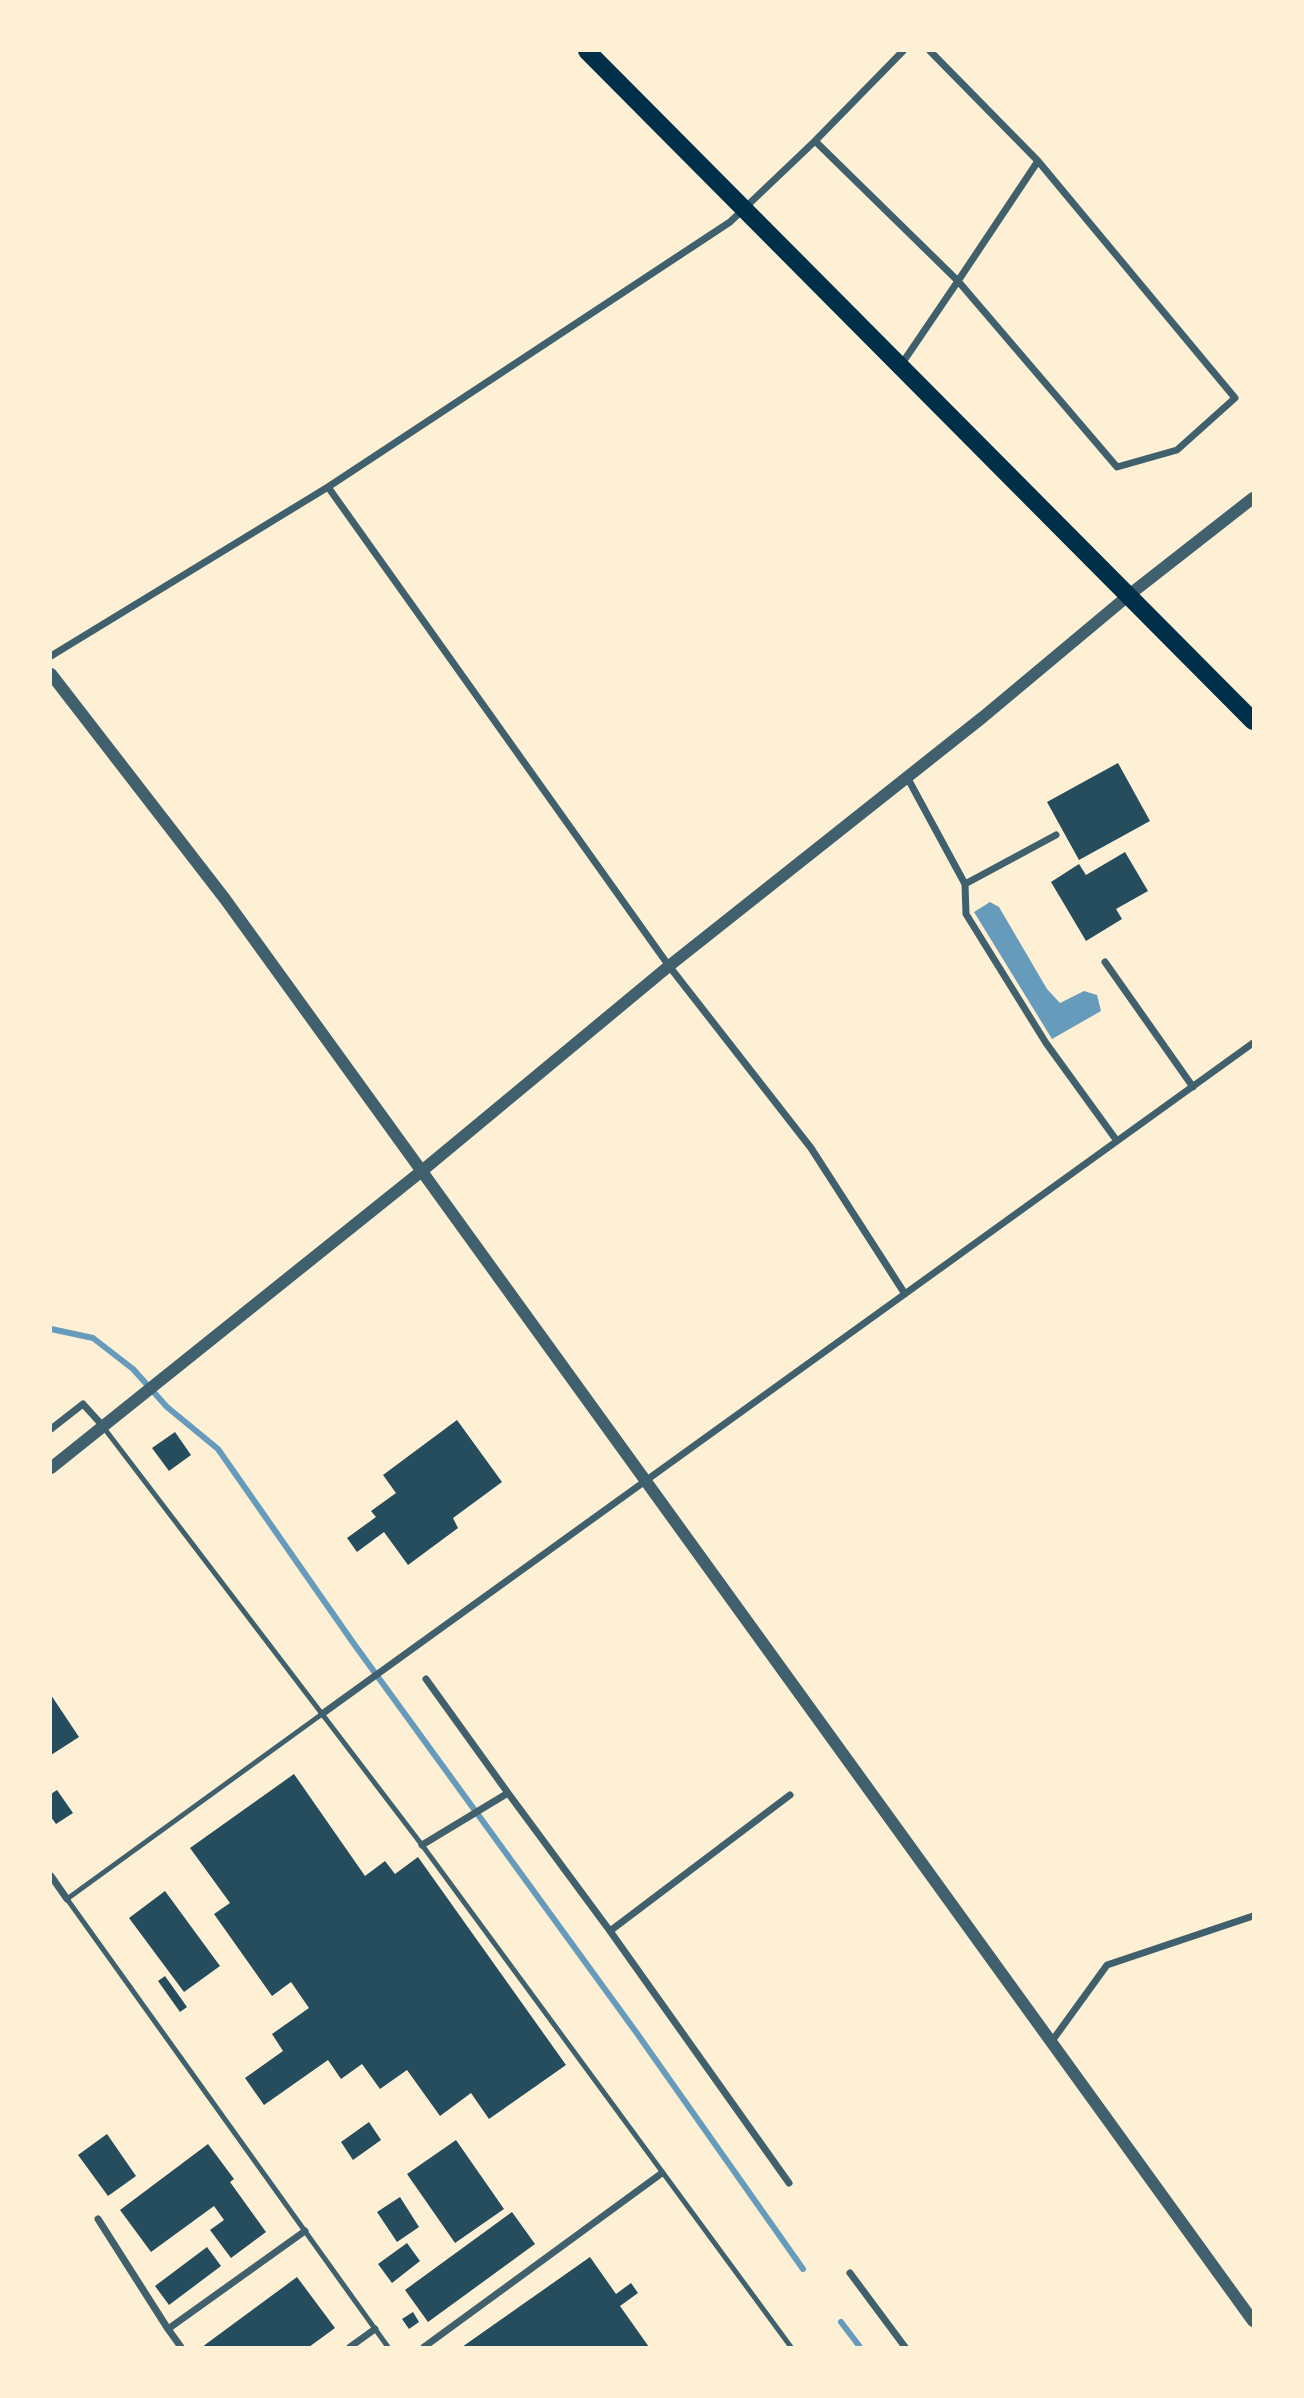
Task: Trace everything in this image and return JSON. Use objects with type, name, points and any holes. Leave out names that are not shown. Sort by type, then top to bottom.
[{"type":"main road","points":[[587,51],[1253,721]]},
{"type":"street","points":[[51,656],[328,487],[730,222],[815,141],[903,51]]},
{"type":"street","points":[[815,141],[958,281],[1117,467],[1177,450],[1236,398],[1038,160],[930,51]]},
{"type":"street","points":[[901,365],[1038,160]]},
{"type":"street","points":[[328,487],[669,966],[811,1147],[905,1294]]},
{"type":"street","points":[[51,1468],[423,1170],[669,966],[1253,498]]},
{"type":"street","points":[[51,674],[225,899],[423,1170],[1253,2321]]},
{"type":"street","points":[[907,777],[965,884],[966,914],[1046,1043],[1117,1141]]},
{"type":"street","points":[[965,884],[1056,835]]},
{"type":"street","points":[[1105,962],[1193,1087]]},
{"type":"street","points":[[322,1714],[1253,1043]]},
{"type":"street","points":[[51,1429],[83,1404],[102,1425]]},
{"type":"street","points":[[426,1679],[789,2183]]},
{"type":"street","points":[[422,1845],[508,1793]]},
{"type":"street","points":[[610,1931],[790,1795]]},
{"type":"street","points":[[51,1875],[67,1899]]},
{"type":"street","points":[[1052,2041],[1107,1965],[1253,1916]]},
{"type":"street","points":[[424,2347],[662,2173]]},
{"type":"street","points":[[98,2219],[181,2347]]},
{"type":"street","points":[[168,2329],[305,2231]]},
{"type":"street","points":[[850,2273],[905,2347]]},
{"type":"street","points":[[350,2347],[375,2329]]},
{"type":"lane","points":[[102,1425],[422,1845],[791,2347]]},
{"type":"lane","points":[[322,1714],[67,1899],[388,2347]]},
{"type":"water","points":[[990,902],[999,907],[1047,989],[1060,1003],[1084,991],[1097,995],[1101,1011],[1052,1039],[974,912]]},
{"type":"building","points":[[1118,763],[1150,821],[1079,860],[1047,802]]},
{"type":"building","points":[[1125,852],[1148,891],[1116,909],[1122,919],[1086,941],[1051,882],[1079,864],[1086,875]]},
{"type":"building","points":[[457,1420],[502,1482],[453,1518],[458,1528],[408,1565],[384,1532],[357,1552],[347,1538],[376,1517],[371,1511],[396,1493],[383,1475]]},
{"type":"building","points":[[175,1432],[191,1455],[169,1471],[152,1448]]},
{"type":"building","points":[[51,1695],[79,1737],[51,1755]]},
{"type":"building","points":[[294,1774],[365,1876],[385,1861],[395,1874],[418,1857],[566,2065],[489,2119],[471,2093],[440,2116],[407,2070],[380,2089],[362,2064],[341,2079],[328,2060],[264,2105],[245,2078],[283,2051],[272,2034],[309,2008],[291,1982],[272,1996],[214,1914],[230,1903],[190,1848]]},
{"type":"building","points":[[57,1790],[73,1813],[56,1824],[51,1817],[51,1794]]},
{"type":"building","points":[[165,1891],[220,1966],[184,1992],[129,1918]]},
{"type":"building","points":[[165,1976],[187,2007],[180,2012],[158,1981]]},
{"type":"building","points":[[369,2122],[381,2140],[353,2160],[341,2142]]},
{"type":"building","points":[[107,2134],[136,2176],[108,2196],[78,2155]]},
{"type":"building","points":[[456,2140],[504,2209],[455,2243],[407,2174]]},
{"type":"building","points":[[208,2144],[234,2179],[230,2182],[266,2232],[231,2258],[210,2230],[224,2220],[214,2206],[151,2252],[120,2210]]},
{"type":"building","points":[[400,2197],[419,2227],[397,2242],[377,2212]]},
{"type":"building","points":[[512,2212],[535,2244],[428,2322],[405,2290]]},
{"type":"building","points":[[407,2243],[420,2261],[392,2283],[378,2264]]},
{"type":"building","points":[[207,2247],[221,2266],[169,2305],[155,2286]]},
{"type":"building","points":[[590,2257],[616,2294],[631,2283],[638,2293],[620,2306],[649,2347],[462,2347]]},
{"type":"building","points":[[297,2277],[335,2328],[309,2347],[202,2347]]},
{"type":"building","points":[[413,2312],[419,2322],[409,2329],[402,2319]]},
{"type":"waterway","points":[[51,1329],[93,1338],[133,1369],[167,1407],[218,1449],[354,1644],[636,2032],[803,2269]]},
{"type":"waterway","points":[[841,2322],[860,2347]]}]
